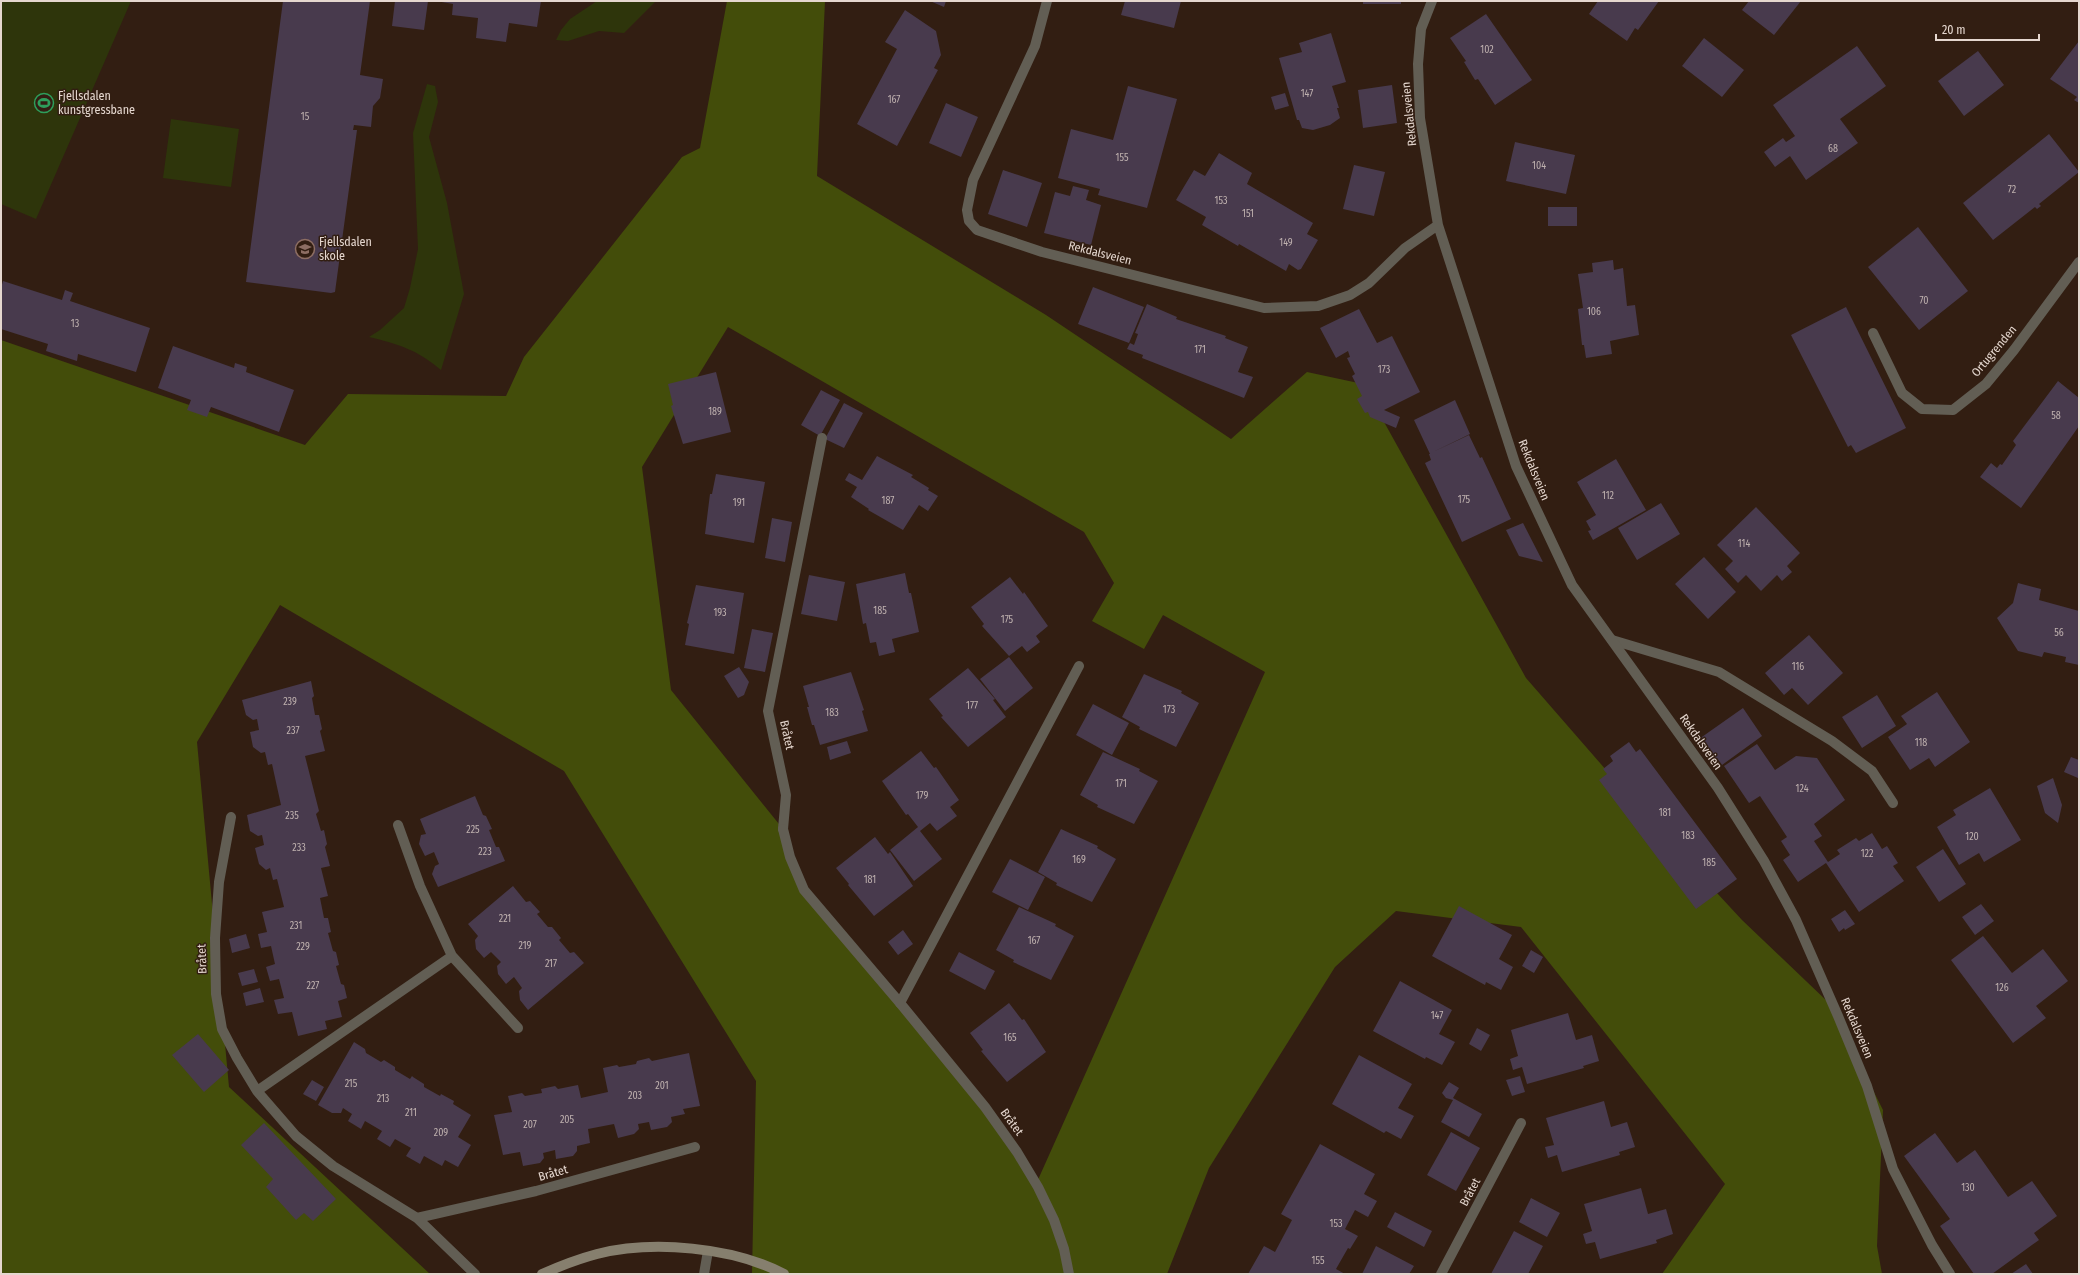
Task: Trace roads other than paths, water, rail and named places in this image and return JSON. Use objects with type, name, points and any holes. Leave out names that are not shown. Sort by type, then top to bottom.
[{"type":"main road","points":[[542,1274],[562,1265],[597,1254],[628,1249],[663,1247],[708,1251],[739,1257],[771,1267],[784,1274]]},
{"type":"street","name":"Rekdalsveien","points":[[1047,1],[1035,46],[973,180],[967,210],[969,221],[978,230],[1042,252],[1264,308],[1318,306],[1350,295],[1369,283],[1405,248],[1438,225]]},
{"type":"street","name":"Rekdalsveien","points":[[1432,1],[1421,28],[1418,64],[1420,118],[1438,225],[1516,466],[1572,585],[1718,788],[1764,860],[1796,920],[1838,1016],[1867,1086],[1893,1169],[1932,1245],[1950,1274]]},
{"type":"street","name":"Ortugrenden","points":[[1873,333],[1902,394],[1922,409],[1953,410],[1986,384],[2014,350],[2079,262]]},
{"type":"street","name":"Bråtet","points":[[822,438],[768,711],[786,795],[783,829],[790,857],[804,890],[900,1003],[985,1107],[1017,1152],[1038,1187],[1054,1220],[1064,1249],[1069,1274]]},
{"type":"street","points":[[1612,640],[1719,672],[1832,741],[1872,771],[1893,804]]},
{"type":"street","points":[[900,1003],[1079,666]]},
{"type":"street","name":"Bråtet","points":[[232,818],[219,882],[214,938],[216,994],[222,1029],[257,1091],[296,1136],[333,1166],[416,1218],[475,1274]]},
{"type":"street","points":[[398,825],[420,886],[452,956],[518,1028]]},
{"type":"street","points":[[257,1091],[452,956]]},
{"type":"street","name":"Bråtet","points":[[1441,1274],[1521,1123]]},
{"type":"street","name":"Bråtet","points":[[416,1218],[475,1203],[536,1191],[695,1147]]},
{"type":"street","points":[[704,1274],[708,1251]]},
{"type":"place","name":"Fjellsdalen kunstgressbane","points":[[44,103]]},
{"type":"place","name":"Fjellsdalen skole","points":[[305,249]]}]
